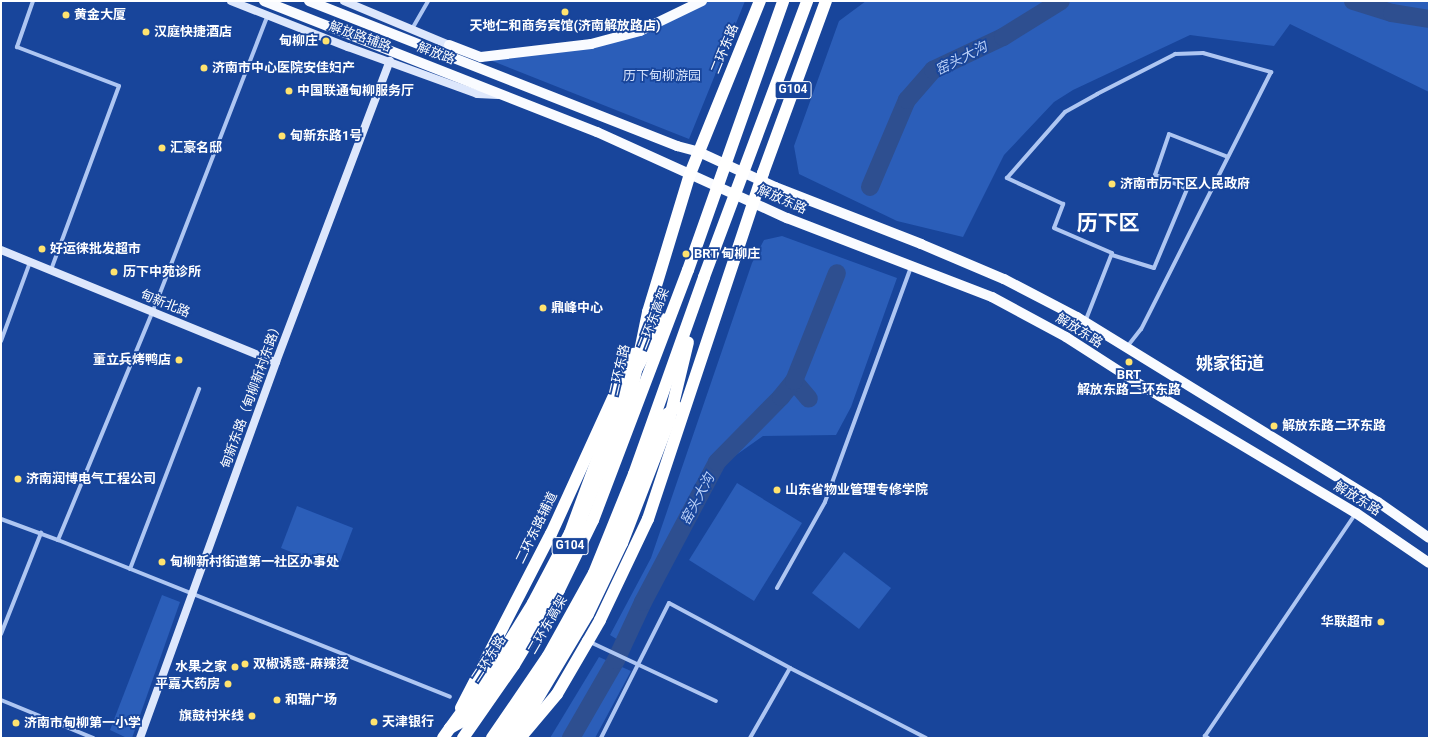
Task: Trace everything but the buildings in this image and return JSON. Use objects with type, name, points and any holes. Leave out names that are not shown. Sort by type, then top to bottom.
[{"type":"highway","name":"二环东路","points":[[446,733],[466,719],[513,648],[563,564],[632,390],[641,337],[690,174],[760,1]]},
{"type":"highway","name":"二环东高架","points":[[463,738],[518,658],[559,590],[593,520],[688,270],[783,1]]},
{"type":"highway","name":"二环东高架","points":[[492,738],[548,656],[594,573],[634,474],[704,277],[807,1]]},
{"type":"highway","name":"G104","points":[[505,738],[558,653],[598,579],[663,417],[688,399],[761,180],[826,1]]},
{"type":"highway","points":[[446,733],[496,663],[533,603],[570,533],[617,406],[688,270]]},
{"type":"highway","points":[[514,738],[588,614],[622,543],[669,421],[704,277]]},
{"type":"highway","name":"二环东路辅道","points":[[446,733],[551,534],[641,337]]},
{"type":"highway","points":[[520,738],[557,694],[592,643],[600,620],[648,519],[688,399]]},
{"type":"main road","name":"解放路","points":[[264,1],[598,132],[690,174]]},
{"type":"main road","name":"解放路","points":[[309,1],[603,117],[678,146],[699,152]]},
{"type":"main road","points":[[448,45],[481,57],[591,44],[640,32],[702,1]]},
{"type":"main road","points":[[448,45],[457,60],[470,53]]},
{"type":"main road","points":[[598,132],[603,117]]},
{"type":"main road","name":"解放东路","points":[[699,152],[761,180],[892,232],[1004,279],[1085,322],[1378,502],[1429,538]]},
{"type":"main road","name":"解放东路","points":[[690,174],[787,218],[912,264],[992,297],[1030,317],[1066,337],[1136,382],[1356,513],[1429,563]]},
{"type":"street","points":[[33,1],[18,47],[120,86],[51,270]]},
{"type":"street","name":"解放路辅路","points":[[231,1],[477,94],[504,95]]},
{"type":"street","points":[[412,29],[428,1]]},
{"type":"street","name":"解放路辅路","points":[[349,2],[448,45]]},
{"type":"street","points":[[58,540],[153,312],[268,15]]},
{"type":"street","points":[[1127,348],[1141,329],[1271,72],[1203,53],[1175,54],[1065,112],[1007,178],[1064,204],[1054,228],[1112,253],[1112,255],[1154,268],[1187,189],[1155,175],[1169,134],[1228,157]]},
{"type":"street","name":"甸新东路（甸柳新村东路）","points":[[140,738],[276,362],[390,61]]},
{"type":"street","name":"甸新北路","points":[[1,250],[276,362]]},
{"type":"street","points":[[1085,322],[1112,255]]},
{"type":"street","points":[[1,341],[30,262]]},
{"type":"street","points":[[777,588],[825,502],[912,264]]},
{"type":"street","points":[[130,569],[199,389]]},
{"type":"street","points":[[1208,738],[1205,736],[1356,513]]},
{"type":"street","points":[[1,519],[41,533],[450,697]]},
{"type":"street","points":[[1,634],[41,533]]},
{"type":"street","points":[[601,738],[669,603],[790,668],[926,738]]},
{"type":"street","points":[[592,643],[638,663],[716,701]]},
{"type":"street","points":[[750,738],[790,668]]},
{"type":"street","points":[[1,700],[93,738]]},
{"type":"green space","name":"历下甸柳游园","points":[[706,1],[745,1],[689,139],[490,60],[592,46]]},
{"type":"green space","points":[[866,1],[1429,1],[1429,92],[1290,24],[1274,46],[1190,35],[1073,90],[1054,102],[1004,155],[963,237],[897,221],[799,174],[794,146],[839,21]]},
{"type":"green space","points":[[782,236],[897,278],[851,407],[836,435],[763,436],[722,465],[712,460],[628,646],[610,635],[651,558],[752,263],[764,240]]},
{"type":"green space","points":[[737,483],[802,523],[754,601],[689,560]]},
{"type":"green space","points":[[297,506],[353,528],[337,570],[281,548]]},
{"type":"green space","points":[[844,552],[891,588],[859,629],[812,593]]},
{"type":"green space","points":[[162,595],[180,602],[132,738],[127,738],[110,730]]},
{"type":"green space","points":[[599,657],[631,671],[595,738],[550,738]]},
{"type":"waterway","name":"窑头大沟","points":[[870,187],[907,100],[933,70],[1003,37],[1061,1]]},
{"type":"waterway","name":"窑头大沟","points":[[1353,1],[1392,13],[1429,19]]},
{"type":"waterway","name":"窑头大沟","points":[[571,738],[616,660],[643,602],[717,462],[781,397],[794,381],[837,273]]},
{"type":"waterway","points":[[794,381],[809,399]]},
{"type":"place","name":"天地仁和商务宾馆(济南解放路店)","points":[[565,12]]},
{"type":"place","name":"黄金大厦","points":[[66,15]]},
{"type":"place","name":"汉庭快捷酒店","points":[[146,32]]},
{"type":"place","name":"甸柳庄","points":[[326,41]]},
{"type":"place","name":"济南市中心医院安佳妇产","points":[[204,68]]},
{"type":"place","name":"中国联通甸柳服务厅","points":[[289,91]]},
{"type":"place","name":"甸新东路1号","points":[[282,136]]},
{"type":"place","name":"汇豪名邸","points":[[162,148]]},
{"type":"place","name":"济南市历下区人民政府","points":[[1112,184]]},
{"type":"place","name":"好运徕批发超市","points":[[42,249]]},
{"type":"place","name":"BRT 甸柳庄","points":[[686,254]]},
{"type":"place","name":"历下中苑诊所","points":[[114,272]]},
{"type":"place","name":"鼎峰中心","points":[[543,308]]},
{"type":"place","name":"董立兵烤鸭店","points":[[179,360]]},
{"type":"place","name":"BRT 解放东路二环东路","points":[[1129,362]]},
{"type":"place","name":"解放东路二环东路","points":[[1274,426]]},
{"type":"place","name":"济南润博电气工程公司","points":[[18,479]]},
{"type":"place","name":"山东省物业管理专修学院","points":[[777,490]]},
{"type":"place","name":"甸柳新村街道第一社区办事处","points":[[162,562]]},
{"type":"place","name":"华联超市","points":[[1381,622]]},
{"type":"place","name":"双椒诱惑-麻辣烫","points":[[245,664]]},
{"type":"place","name":"水果之家","points":[[235,667]]},
{"type":"place","name":"平嘉大药房","points":[[228,684]]},
{"type":"place","name":"和瑞广场","points":[[277,700]]},
{"type":"place","name":"旗鼓村米线","points":[[252,716]]},
{"type":"place","name":"天津银行","points":[[374,722]]},
{"type":"place","name":"济南市甸柳第一小学","points":[[16,723]]},
{"type":"district","name":"历下区","points":[[1108,223]]},
{"type":"district","name":"姚家街道","points":[[1230,364]]}]
